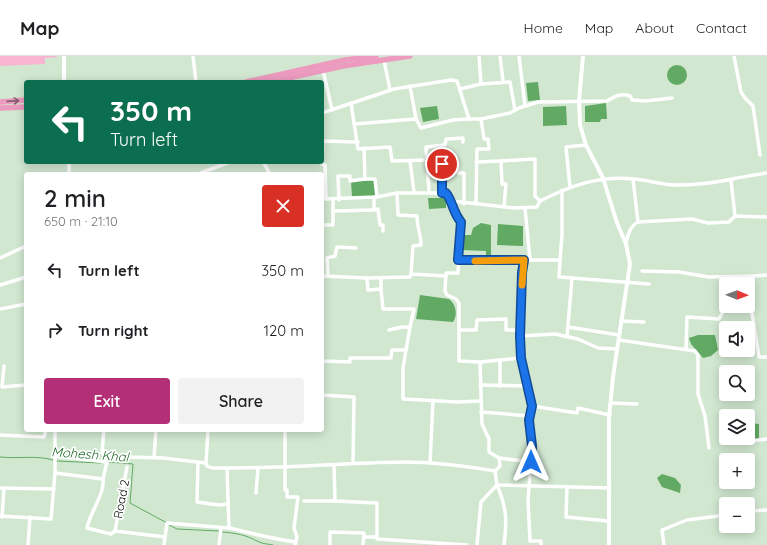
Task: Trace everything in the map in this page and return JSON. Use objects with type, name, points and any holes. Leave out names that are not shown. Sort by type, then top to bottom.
[{"type":"highway","points":[[255,80],[345,60],[376,56]]},
{"type":"highway","points":[[279,80],[323,70],[410,56]]},
{"type":"highway","points":[[0,102],[24,100]]},
{"type":"highway","points":[[0,108],[24,107]]},
{"type":"street","points":[[64,56],[64,80]]},
{"type":"street","points":[[193,56],[196,80]]},
{"type":"street","points":[[479,56],[481,84]]},
{"type":"street","points":[[500,56],[503,81]]},
{"type":"street","points":[[519,56],[525,106]]},
{"type":"street","points":[[583,56],[580,125],[586,145],[602,178],[617,224],[626,244],[630,264],[617,349],[610,415],[609,545]]},
{"type":"street","points":[[734,56],[742,92],[745,98],[753,106],[760,155]]},
{"type":"street","points":[[384,60],[390,90]]},
{"type":"street","points":[[323,70],[332,110]]},
{"type":"street","points":[[324,112],[390,90],[451,80],[457,81],[467,116],[470,118]]},
{"type":"street","points":[[460,89],[481,84],[503,81],[510,82],[515,110]]},
{"type":"street","points":[[410,86],[416,119],[421,128],[453,120],[481,118],[510,113],[538,102],[607,100],[616,95],[624,94],[630,96],[632,100],[646,102],[672,98]]},
{"type":"street","points":[[351,104],[358,149],[390,147],[392,161],[458,164],[458,173],[464,173],[464,204]]},
{"type":"street","points":[[476,204],[476,149],[489,148],[488,139],[484,139],[481,118]]},
{"type":"street","points":[[354,124],[416,119]]},
{"type":"street","points":[[429,192],[429,171],[426,171],[426,147],[445,145],[446,140],[463,138],[464,142]]},
{"type":"street","points":[[324,142],[358,142]]},
{"type":"street","points":[[570,187],[566,147],[586,145]]},
{"type":"street","points":[[364,148],[365,179]]},
{"type":"street","points":[[476,162],[535,159],[535,196],[540,201]]},
{"type":"street","points":[[410,161],[414,192]]},
{"type":"street","points":[[501,161],[502,184],[506,184],[504,207]]},
{"type":"street","points":[[204,172],[226,164]]},
{"type":"street","points":[[322,164],[325,165],[324,199],[339,200],[414,192],[446,193],[452,201],[455,216],[461,222],[458,272],[446,273],[447,295],[456,299],[459,303],[459,361],[480,362],[521,358]]},
{"type":"street","points":[[442,164],[442,193]]},
{"type":"street","points":[[452,201],[464,204],[504,207],[537,207],[540,201],[562,190],[602,178],[633,179],[676,185],[710,184],[767,172]]},
{"type":"street","points":[[339,200],[338,176],[350,176],[350,180],[375,179],[376,197],[374,210]]},
{"type":"street","points":[[633,179],[638,222]]},
{"type":"street","points":[[731,180],[735,216]]},
{"type":"street","points":[[562,190],[562,235],[559,277],[649,284]]},
{"type":"street","points":[[397,193],[398,215],[417,216],[417,228],[421,239],[421,245],[413,246],[411,274]]},
{"type":"street","points":[[324,225],[333,225],[333,199]]},
{"type":"street","points":[[525,208],[530,260]]},
{"type":"street","points":[[333,211],[378,209],[380,225],[383,225],[383,231]]},
{"type":"street","points":[[626,244],[628,234],[634,224],[638,222],[692,219],[708,223],[729,222],[735,216],[767,217]]},
{"type":"street","points":[[0,258],[24,247]]},
{"type":"street","points":[[328,276],[328,258],[335,256],[337,247],[356,248]]},
{"type":"street","points":[[458,260],[560,260]]},
{"type":"street","points":[[524,260],[522,273],[520,336],[521,358],[532,406],[530,416],[530,541],[541,540],[541,545]]},
{"type":"street","points":[[642,271],[679,272],[709,277],[767,275]]},
{"type":"street","points":[[324,276],[381,278],[410,277],[411,274],[446,276]]},
{"type":"street","points":[[0,285],[24,278]]},
{"type":"street","points":[[367,278],[368,290],[381,289]]},
{"type":"street","points":[[381,278],[383,308],[414,309],[405,350],[403,399],[458,402],[480,401]]},
{"type":"street","points":[[567,337],[572,278]]},
{"type":"street","points":[[0,309],[24,304]]},
{"type":"street","points":[[686,349],[687,317],[718,319],[722,313]]},
{"type":"street","points":[[751,313],[759,357],[767,357]]},
{"type":"street","points":[[459,330],[476,330],[477,320],[506,319],[506,330],[520,330]]},
{"type":"street","points":[[621,321],[644,322]]},
{"type":"street","points":[[568,326],[619,335]]},
{"type":"street","points":[[389,330],[410,327]]},
{"type":"street","points":[[520,336],[555,334],[598,348],[617,349]]},
{"type":"street","points":[[619,340],[696,351],[698,355],[698,394],[705,416],[709,448]]},
{"type":"street","points":[[324,361],[350,362],[350,358],[391,358],[392,350],[405,350]]},
{"type":"street","points":[[500,360],[500,386]]},
{"type":"street","points":[[480,362],[480,401],[482,424],[489,439],[490,452],[499,458],[531,462]]},
{"type":"street","points":[[4,366],[2,387],[24,385]]},
{"type":"street","points":[[480,385],[528,386]]},
{"type":"street","points":[[324,395],[354,397],[353,463]]},
{"type":"street","points":[[430,463],[433,400]]},
{"type":"street","points":[[611,403],[637,404]]},
{"type":"street","points":[[532,406],[577,413],[578,408],[610,415]]},
{"type":"street","points":[[481,412],[530,416]]},
{"type":"street","points":[[0,435],[44,436],[45,432]]},
{"type":"street","points":[[54,489],[2,488],[1,516],[51,519],[54,489],[55,473],[55,432]]},
{"type":"street","points":[[104,432],[102,453],[127,457],[154,457],[206,463]]},
{"type":"street","points":[[154,457],[156,432]]},
{"type":"street","points":[[208,432],[206,463],[209,468],[258,468],[353,463],[430,463],[495,471]]},
{"type":"street","points":[[164,545],[167,523],[229,528],[260,534],[264,538],[296,544],[297,537],[294,528],[298,497],[287,497],[287,490],[285,490],[285,432]]},
{"type":"street","points":[[755,440],[767,439]]},
{"type":"street","points":[[55,456],[106,461],[100,494],[89,517],[86,528],[111,534],[115,531],[165,537]]},
{"type":"street","points":[[495,471],[500,466],[499,458]]},
{"type":"street","points":[[198,463],[197,502],[228,504]]},
{"type":"street","points":[[334,465],[335,501]]},
{"type":"street","name":"Road 2","points":[[115,531],[127,467]]},
{"type":"street","points":[[227,468],[229,528]]},
{"type":"street","points":[[256,493],[258,468]]},
{"type":"street","points":[[495,471],[497,485],[505,505],[507,521],[504,545]]},
{"type":"street","points":[[55,473],[103,479]]},
{"type":"street","points":[[477,545],[481,502],[497,485],[610,488]]},
{"type":"street","points":[[567,487],[566,517],[608,520]]},
{"type":"street","points":[[304,501],[377,503],[377,537]]},
{"type":"street","points":[[755,511],[767,510]]},
{"type":"street","points":[[664,545],[662,530],[687,520],[719,515]]},
{"type":"street","points":[[28,545],[30,517]]},
{"type":"street","points":[[220,545],[221,528]]},
{"type":"street","points":[[330,545],[330,532],[364,533],[363,545]]},
{"type":"street","points":[[364,537],[467,545]]},
{"type":"shaded area","points":[[0,56],[57,57],[45,58],[45,64],[0,66]]},
{"type":"shaded area","points":[[673,65],[681,65],[687,71],[687,79],[681,85],[673,85],[667,79],[667,71]]},
{"type":"shaded area","points":[[538,82],[540,100],[528,101],[526,83]]},
{"type":"shaded area","points":[[606,103],[607,119],[601,119],[600,122],[585,122],[585,106]]},
{"type":"shaded area","points":[[437,106],[439,119],[423,122],[420,108]]},
{"type":"shaded area","points":[[566,106],[567,125],[543,126],[543,107]]},
{"type":"shaded area","points":[[374,180],[376,196],[352,197],[351,181]]},
{"type":"shaded area","points":[[428,198],[444,198],[446,200],[446,208],[429,209]]},
{"type":"shaded area","points":[[481,223],[491,225],[491,255],[486,255],[486,251],[461,250],[462,235],[471,235],[473,228]]},
{"type":"shaded area","points":[[498,224],[523,226],[523,246],[497,245]]},
{"type":"shaded area","points":[[420,295],[449,299],[456,310],[455,319],[453,322],[416,319]]},
{"type":"shaded area","points":[[698,335],[715,335],[718,350],[711,356],[703,358],[691,344],[689,338]]},
{"type":"shaded area","points":[[755,424],[759,424],[759,439],[755,439]]},
{"type":"shaded area","points":[[662,474],[675,478],[681,485],[680,493],[662,487],[657,478]]},
{"type":"waterway","name":"Mohesh Khal","points":[[0,457],[40,458],[53,460]]},
{"type":"waterway","name":"Mohesh Khal","points":[[56,461],[101,463]]},
{"type":"waterway","name":"Mohesh Khal","points":[[108,462],[133,464],[130,503],[167,523]]},
{"type":"waterway","name":"Mohesh Khal","points":[[169,525],[177,529],[219,531]]},
{"type":"waterway","name":"Mohesh Khal","points":[[222,532],[249,537],[261,543],[273,545]]},
{"type":"slow traffic","points":[[475,261],[524,260],[522,285]]},
{"type":"route","points":[[442,164],[442,193],[446,193],[452,201],[455,216],[461,222],[458,260],[524,260],[522,273],[520,336],[521,358],[532,406],[529,420],[532,446],[531,462]]}]
